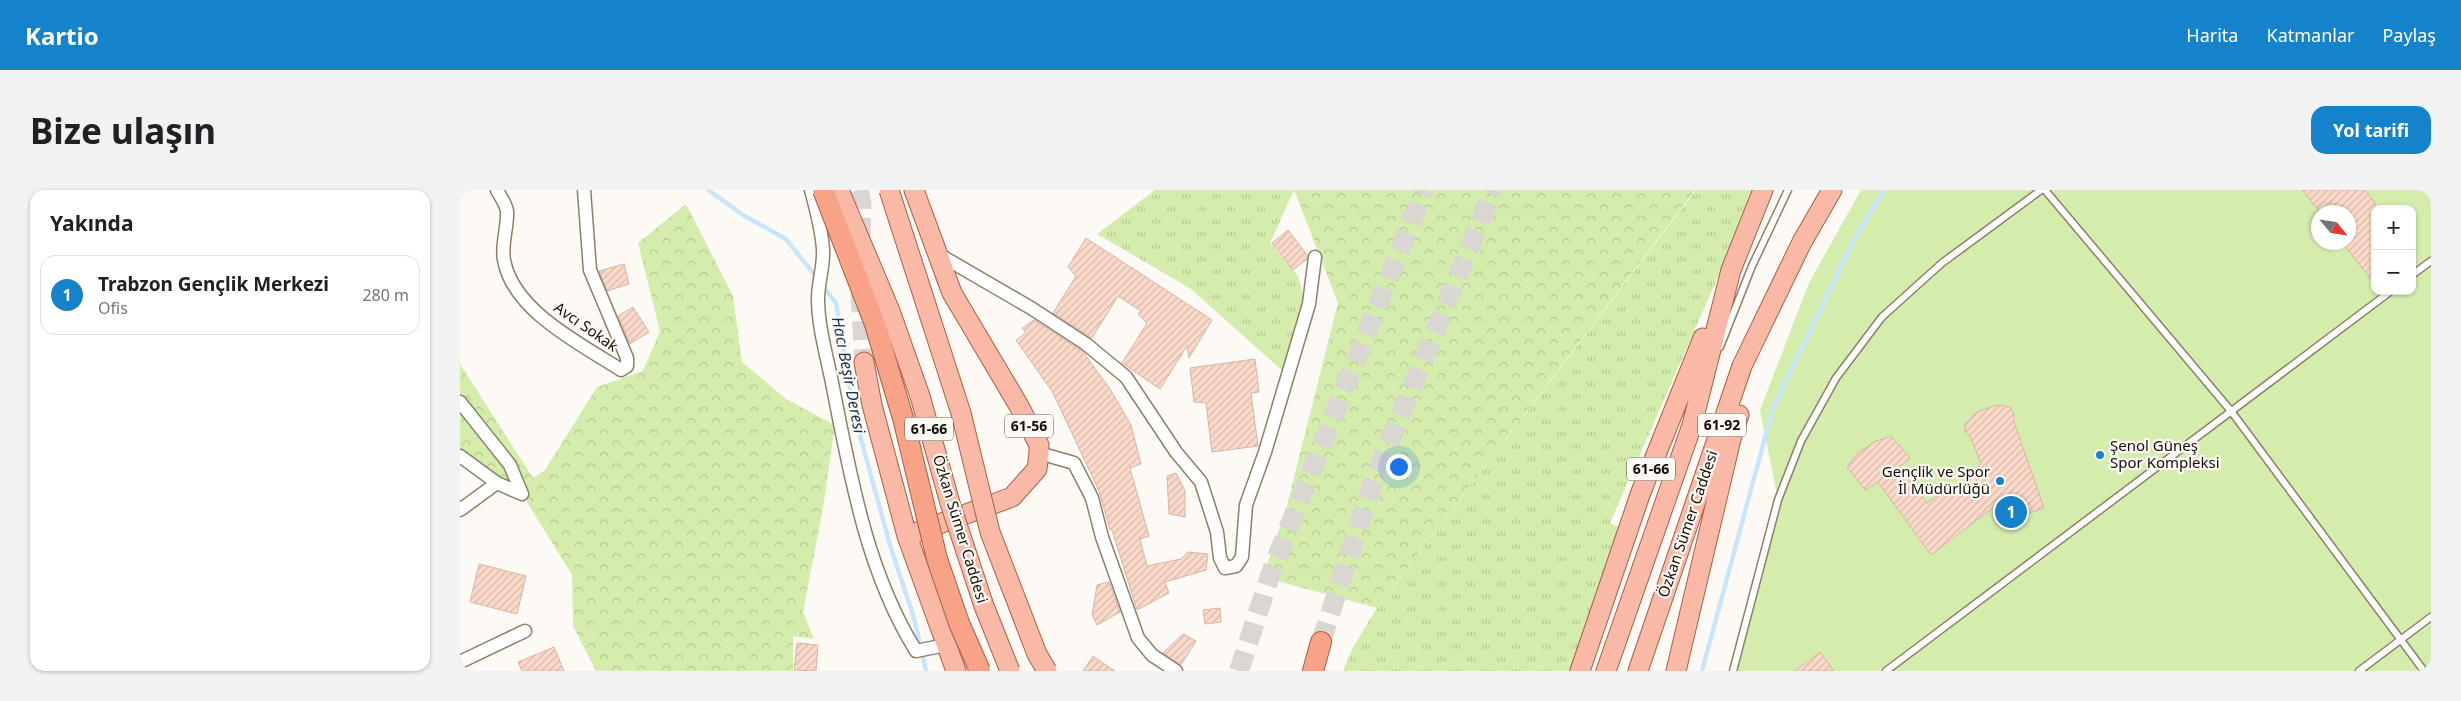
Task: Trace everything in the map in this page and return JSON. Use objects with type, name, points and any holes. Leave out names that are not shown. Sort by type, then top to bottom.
[{"type":"highway","points":[[823,190],[875,324],[903,418],[937,559],[959,623],[980,671]]},
{"type":"highway","points":[[1313,671],[1320,642]]},
{"type":"main road","name":"Özkan Sümer Caddesi","points":[[839,190],[893,321],[920,396],[950,503],[981,596],[1010,671]]},
{"type":"main road","name":"Özkan Sümer Caddesi","points":[[890,190],[961,413],[990,532],[1037,654],[1047,671]]},
{"type":"main road","name":"61-56","points":[[907,536],[1012,497],[1037,469],[1039,454],[1039,445],[1019,406],[952,294],[914,190]]},
{"type":"main road","name":"Özkan Sümer Caddesi","points":[[1580,671],[1642,492],[1763,190]]},
{"type":"main road","name":"Özkan Sümer Caddesi","points":[[1638,671],[1742,366],[1802,242],[1832,190]]},
{"type":"main road","name":"Özkan Sümer Caddesi","points":[[1676,671],[1732,435],[1769,328],[1802,242]]},
{"type":"main road","name":"Özkan Sümer Caddesi","points":[[1606,671],[1692,425],[1731,270]]},
{"type":"main road","points":[[864,362],[872,405],[938,647],[956,671]]},
{"type":"street","name":"Avcı Sokak","points":[[497,190],[507,209],[504,259],[510,278],[525,303],[572,338],[621,370],[627,366],[627,358],[590,270],[584,190]]},
{"type":"street","points":[[811,190],[823,250],[818,298],[847,459],[867,538],[882,586],[899,624],[916,651],[938,647]]},
{"type":"street","points":[[938,254],[1032,308],[1086,344],[1126,377],[1176,452],[1202,482],[1217,532],[1220,558],[1225,568],[1236,566],[1242,557],[1246,505],[1265,452],[1309,304],[1316,257]]},
{"type":"street","points":[[460,402],[510,465],[522,494],[497,482],[460,456]]},
{"type":"street","points":[[1039,454],[1074,463],[1092,498],[1102,537],[1138,638],[1152,655],[1176,671]]},
{"type":"street","points":[[460,510],[497,482]]},
{"type":"street","points":[[460,662],[525,631]]},
{"type":"lane","points":[[1692,425],[1752,266],[1788,190]]},
{"type":"lane","points":[[1733,671],[1778,500],[1801,441],[1836,378],[1882,317],[1942,263],[2040,190]]},
{"type":"lane","points":[[2045,190],[2230,411],[2424,671]]},
{"type":"lane","points":[[2416,272],[2431,261]]},
{"type":"lane","points":[[1886,671],[2386,295]]},
{"type":"lane","points":[[2359,671],[2431,617]]},
{"type":"green space","points":[[1155,190],[1294,190],[1270,243],[1298,276],[1305,302],[1285,373],[1191,289],[1097,234]]},
{"type":"green space","points":[[1294,190],[1695,190],[1377,608],[1263,577],[1286,509],[1338,303]]},
{"type":"green space","points":[[1696,190],[1756,190],[1610,523],[1638,534],[1589,671],[1343,671],[1352,649],[1377,608]]},
{"type":"green space","name":"Şenol Güneş Spor Kompleksi","points":[[1861,190],[2431,190],[2431,671],[1734,671],[1778,500],[1760,410],[1809,283]]},
{"type":"green space","points":[[686,204],[733,296],[742,362],[786,399],[835,425],[823,508],[803,612],[814,639],[793,636],[793,671],[596,671],[573,626],[572,575],[522,494],[460,456],[460,364],[533,478],[545,470],[597,387],[643,371],[660,331],[638,243]]},
{"type":"building","points":[[2302,190],[2365,190],[2375,203],[2375,205],[2371,205],[2371,280],[2348,250],[2356,250],[2356,205],[2314,205]]},
{"type":"building","points":[[1288,230],[1307,255],[1307,259],[1293,270],[1272,243]]},
{"type":"building","points":[[1086,238],[1212,320],[1189,358],[1187,346],[1160,389],[1122,363],[1147,323],[1138,314],[1141,311],[1118,296],[1092,338],[1053,313],[1076,276],[1068,267]]},
{"type":"building","points":[[624,264],[629,284],[607,291],[599,271]]},
{"type":"building","points":[[633,307],[649,332],[630,344],[618,316]]},
{"type":"building","points":[[1034,320],[1083,352],[1110,389],[1131,425],[1141,464],[1130,468],[1149,536],[1140,539],[1147,566],[1181,559],[1188,552],[1208,554],[1206,570],[1165,582],[1169,593],[1137,610],[1099,491],[1053,393],[1016,340],[1026,333],[1022,328]]},
{"type":"building","points":[[1255,359],[1259,392],[1251,393],[1258,446],[1212,452],[1206,403],[1194,402],[1190,368]]},
{"type":"building","name":"Gençlik ve Spor İl Müdürlüğü","points":[[1997,405],[2010,407],[2014,415],[2014,422],[2044,508],[2005,521],[1994,507],[1931,555],[1878,482],[1865,490],[1847,467],[1857,454],[1874,442],[1891,436],[1910,458],[1899,467],[1927,503],[1950,487],[1966,484],[1966,477],[1981,464],[1970,436],[1965,431],[1965,424],[1977,412]]},
{"type":"building","points":[[1176,473],[1185,491],[1185,517],[1169,514],[1167,476]]},
{"type":"building","points":[[479,564],[526,576],[517,614],[470,602]]},
{"type":"building","points":[[1109,582],[1120,612],[1097,625],[1092,615],[1097,585]]},
{"type":"building","points":[[1220,608],[1221,622],[1205,624],[1203,610]]},
{"type":"building","points":[[1183,634],[1196,641],[1181,665],[1163,653]]},
{"type":"building","points":[[797,643],[818,645],[816,671],[794,670]]},
{"type":"building","points":[[554,647],[564,671],[522,671],[518,662]]},
{"type":"building","points":[[1820,652],[1834,671],[1795,671]]},
{"type":"building","points":[[1093,656],[1115,671],[1083,671]]},
{"type":"waterway","name":"Hacı Beşir Deresi","points":[[708,190],[743,215],[786,239],[818,279]]},
{"type":"waterway","points":[[1702,671],[1773,408],[1854,240],[1884,190]]},
{"type":"waterway","name":"Hacı Beşir Deresi","points":[[822,285],[836,303],[854,414],[890,545],[914,618],[926,671]]},
{"type":"tunnel","points":[[859,190],[862,203],[861,243]]},
{"type":"tunnel","points":[[1239,671],[1273,567],[1424,190]]},
{"type":"tunnel","points":[[1321,642],[1372,485],[1493,190]]},
{"type":"tunnel","points":[[860,293],[864,362]]},
{"type":"place","name":"Şenol Güneş Spor Kompleksi","points":[[2100,455]]},
{"type":"place","name":"Gençlik ve Spor İl Müdürlüğü","points":[[2000,481]]},
{"type":"place","name":"Trabzon Gençlik Merkezi","points":[[2011,512]]}]
